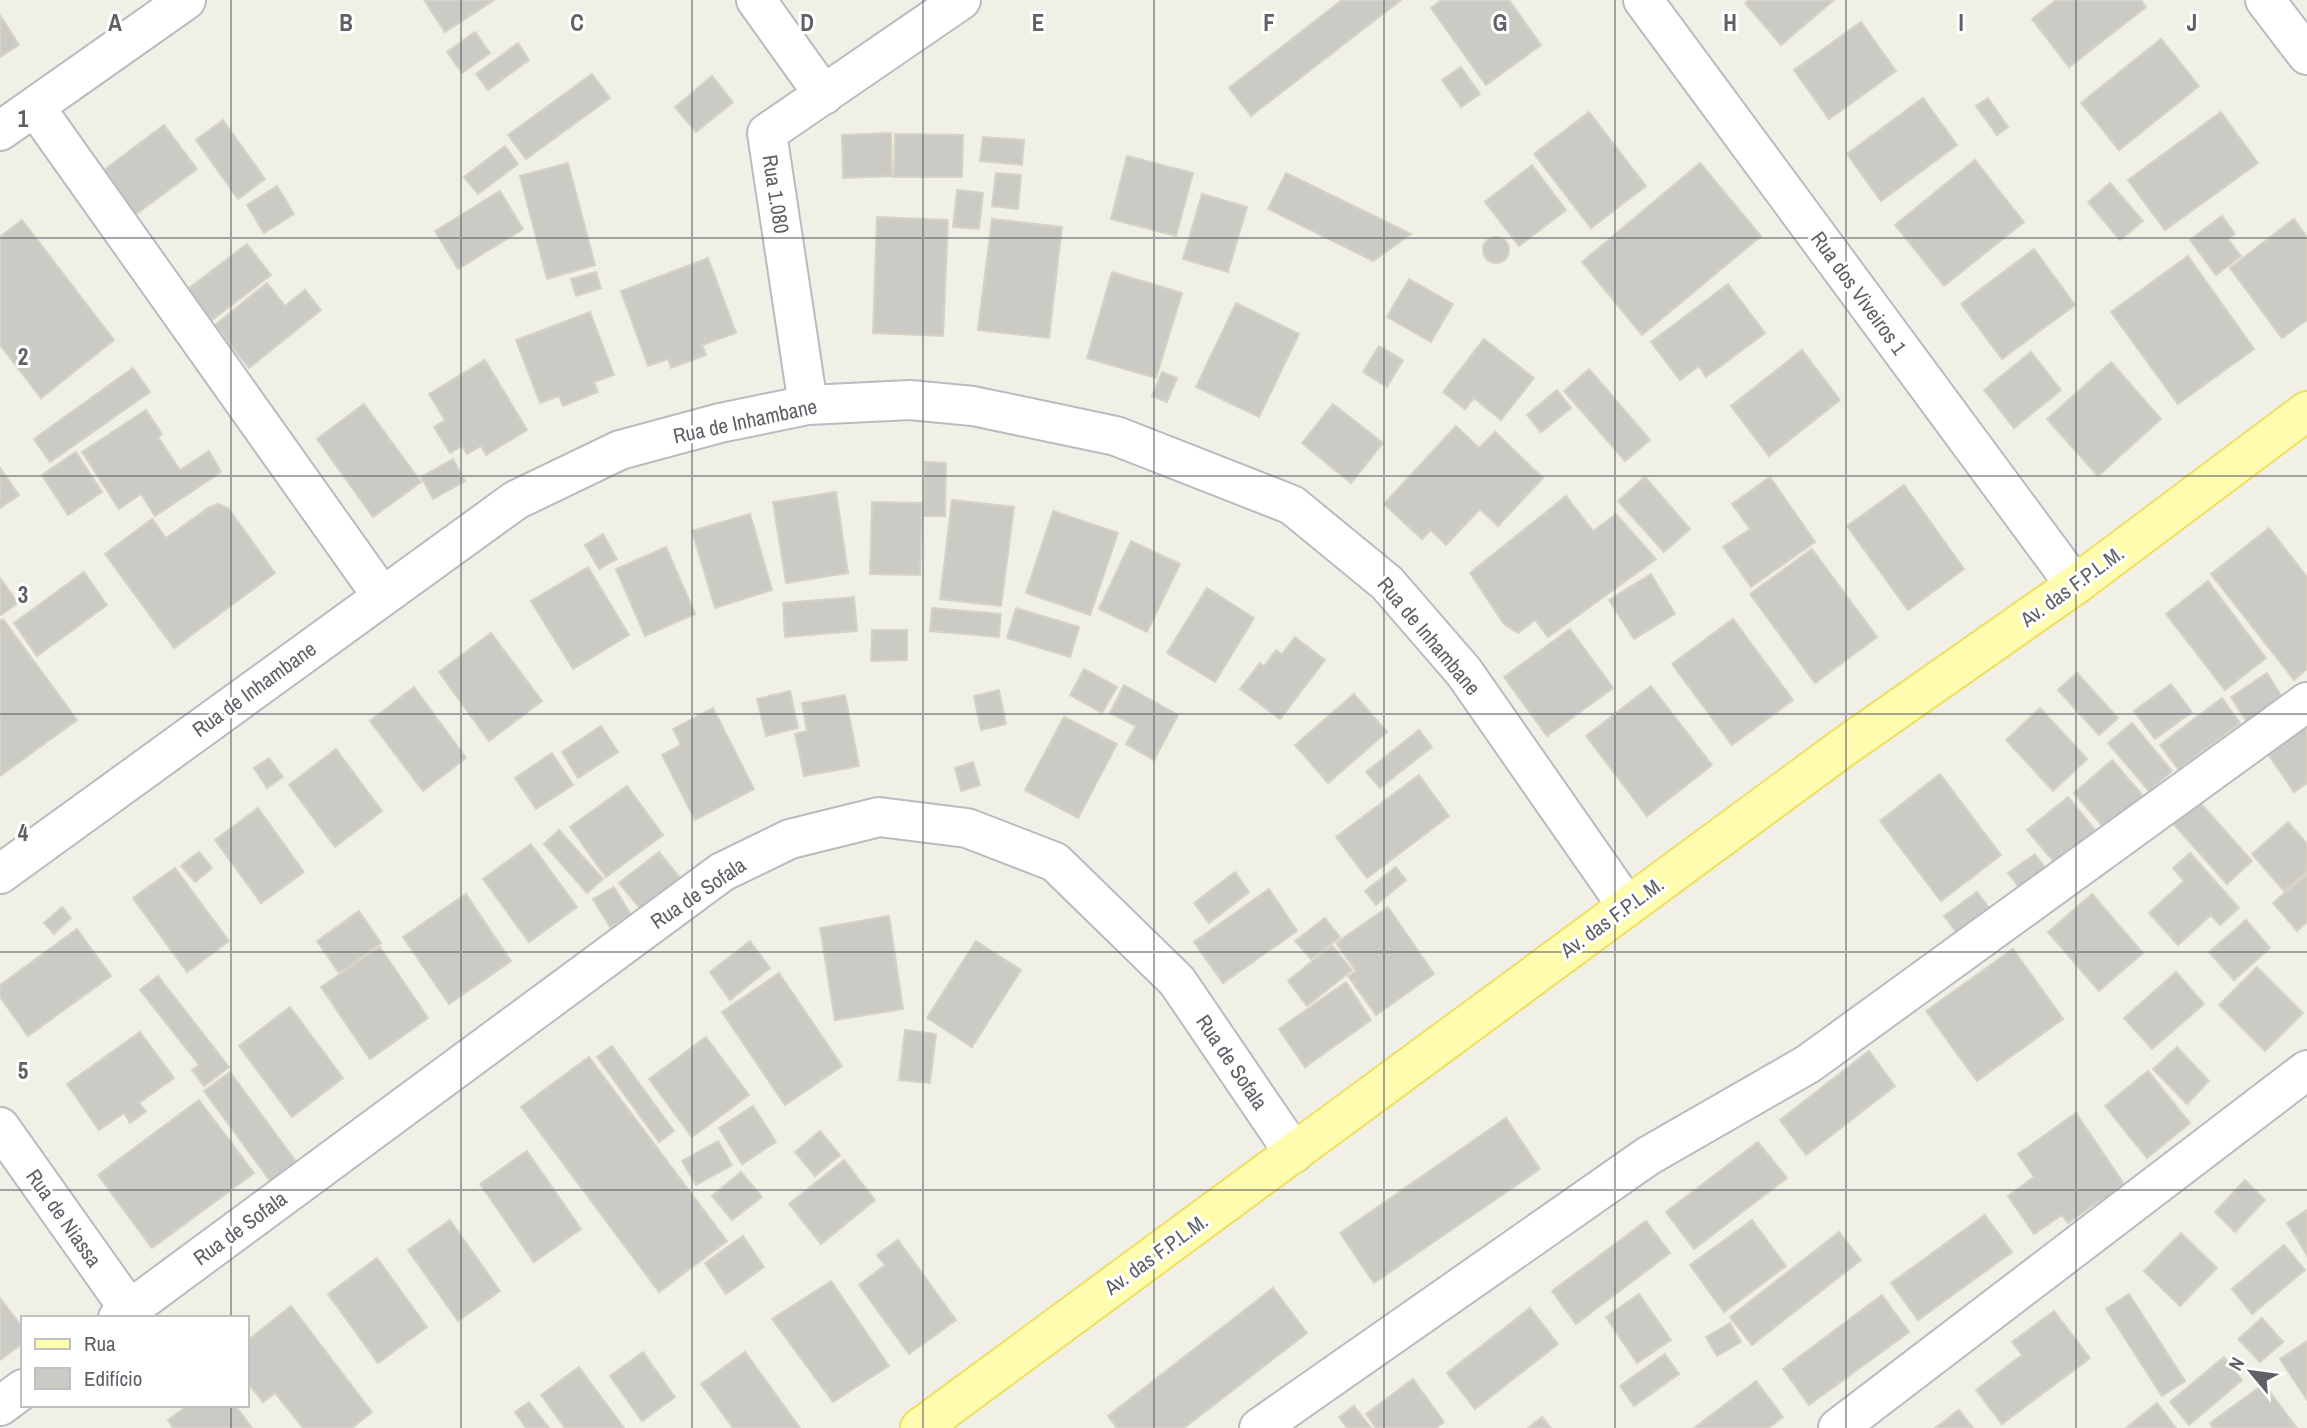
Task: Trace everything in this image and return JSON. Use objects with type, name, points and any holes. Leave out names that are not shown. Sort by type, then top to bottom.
[{"type":"main road","name":"Av. das F.P.L.M.","points":[[921,1428],[1627,906],[1841,749],[2075,585],[2307,411]]},
{"type":"street","points":[[0,131],[186,0]]},
{"type":"street","points":[[756,0],[824,94]]},
{"type":"street","name":"Rua 1.080","points":[[808,405],[767,133],[961,0]]},
{"type":"street","name":"Rua dos Viveiros 1","points":[[1643,0],[2075,585]]},
{"type":"street","points":[[2265,0],[2307,55]]},
{"type":"street","points":[[35,107],[382,596]]},
{"type":"street","name":"Rua de Inhambane","points":[[0,874],[516,500],[620,450],[720,423],[808,405],[911,400],[973,406],[1116,436],[1292,505],[1387,583],[1464,672],[1627,906]]},
{"type":"street","points":[[1259,1428],[1648,1156],[1808,1064],[2307,702]]},
{"type":"street","name":"Rua de Sofala","points":[[123,1314],[722,872],[790,839],[879,817],[967,828],[1055,862],[1177,981],[1294,1153]]},
{"type":"street","points":[[1838,1428],[2307,1070]]},
{"type":"street","name":"Rua de Niassa","points":[[0,1127],[123,1314]]},
{"type":"street","points":[[0,1406],[21,1390]]},
{"type":"building","points":[[424,0],[494,0],[445,32]]},
{"type":"building","points":[[1342,0],[1401,0],[1251,116],[1229,88]]},
{"type":"building","points":[[1442,0],[1509,0],[1541,45],[1486,85],[1431,8]]},
{"type":"building","points":[[1748,0],[1834,0],[1781,45],[1745,3]]},
{"type":"building","points":[[2056,0],[2141,0],[2146,7],[2069,67],[2032,19]]},
{"type":"building","points":[[0,15],[19,45],[0,57]]},
{"type":"building","points":[[1861,22],[1896,71],[1829,119],[1794,70]]},
{"type":"building","points":[[475,32],[490,53],[462,73],[447,52]]},
{"type":"building","points":[[2161,39],[2199,86],[2119,150],[2081,103]]},
{"type":"building","points":[[518,43],[529,60],[488,90],[476,74]]},
{"type":"building","points":[[1461,67],[1480,94],[1461,107],[1442,80]]},
{"type":"building","points":[[592,74],[610,98],[526,159],[508,135]]},
{"type":"building","points":[[712,76],[733,102],[696,132],[675,107]]},
{"type":"building","points":[[1923,98],[1957,145],[1881,201],[1847,154]]},
{"type":"building","points":[[1988,98],[2008,127],[1997,135],[1976,106]]},
{"type":"building","points":[[1589,112],[1646,186],[1591,228],[1534,154]]},
{"type":"building","points":[[2221,112],[2258,163],[2165,230],[2128,180]]},
{"type":"building","points":[[223,120],[265,179],[238,199],[196,140]]},
{"type":"building","points":[[164,125],[197,169],[136,214],[104,170]]},
{"type":"building","points":[[891,133],[892,176],[843,178],[842,135]]},
{"type":"building","points":[[895,134],[963,135],[962,177],[894,177]]},
{"type":"building","points":[[983,137],[1024,140],[1022,165],[980,161]]},
{"type":"building","points":[[505,146],[518,164],[478,194],[464,177]]},
{"type":"building","points":[[1127,156],[1193,173],[1176,236],[1111,219]]},
{"type":"building","points":[[1975,160],[2024,222],[1944,286],[1895,225]]},
{"type":"building","points":[[568,163],[595,265],[547,279],[520,176]]},
{"type":"building","points":[[1700,163],[1761,236],[1642,335],[1582,262]]},
{"type":"building","points":[[1532,165],[1566,210],[1519,246],[1485,202]]},
{"type":"building","points":[[996,173],[1021,175],[1018,209],[992,206]]},
{"type":"building","points":[[1286,173],[1411,234],[1373,261],[1268,209]]},
{"type":"building","points":[[2110,183],[2143,221],[2120,240],[2088,202]]},
{"type":"building","points":[[277,186],[294,214],[264,233],[247,205]]},
{"type":"building","points":[[957,190],[983,193],[979,229],[953,227]]},
{"type":"building","points":[[500,191],[523,229],[458,269],[435,231]]},
{"type":"building","points":[[1202,194],[1247,207],[1228,272],[1183,259]]},
{"type":"building","points":[[2222,216],[2235,234],[2228,239],[2241,256],[2216,275],[2190,240]]},
{"type":"building","points":[[877,217],[948,220],[943,336],[873,333]]},
{"type":"building","points":[[992,219],[1062,227],[1049,338],[978,330]]},
{"type":"building","points":[[2294,219],[2307,237],[2307,320],[2282,338],[2230,268]]},
{"type":"building","points":[[22,220],[114,340],[41,398],[0,345],[0,237]]},
{"type":"building","points":[[1496,237],[1505,241],[1509,250],[1505,259],[1496,263],[1487,259],[1483,250],[1487,241]]},
{"type":"building","points":[[247,244],[271,275],[208,323],[184,292]]},
{"type":"building","points":[[2034,249],[2075,305],[2002,359],[1961,304]]},
{"type":"building","points":[[2188,256],[2254,349],[2178,404],[2111,312]]},
{"type":"building","points":[[708,258],[736,333],[702,345],[706,355],[671,368],[668,359],[648,366],[621,291]]},
{"type":"building","points":[[596,272],[601,288],[576,296],[571,279]]},
{"type":"building","points":[[1112,272],[1182,293],[1156,378],[1087,358]]},
{"type":"building","points":[[1409,279],[1453,304],[1431,342],[1387,317]]},
{"type":"building","points":[[267,283],[285,306],[305,290],[321,310],[249,368],[215,325]]},
{"type":"building","points":[[1728,284],[1765,333],[1706,377],[1699,366],[1680,380],[1651,342]]},
{"type":"building","points":[[1236,303],[1299,334],[1259,417],[1196,387]]},
{"type":"building","points":[[590,312],[614,375],[594,382],[598,392],[563,406],[559,396],[540,403],[516,340]]},
{"type":"building","points":[[1484,339],[1534,378],[1501,420],[1474,398],[1465,409],[1443,392]]},
{"type":"building","points":[[1379,346],[1403,360],[1387,387],[1363,372]]},
{"type":"building","points":[[1802,350],[1840,400],[1769,456],[1731,406]]},
{"type":"building","points":[[2031,352],[2061,390],[2014,428],[1984,390]]},
{"type":"building","points":[[485,360],[527,430],[486,455],[481,446],[467,454],[462,446],[450,453],[434,427],[445,420],[429,394]]},
{"type":"building","points":[[2111,362],[2161,419],[2098,476],[2047,419]]},
{"type":"building","points":[[133,368],[150,392],[50,462],[34,439]]},
{"type":"building","points":[[1589,369],[1650,440],[1625,461],[1564,391]]},
{"type":"building","points":[[1162,372],[1177,378],[1167,402],[1152,396]]},
{"type":"building","points":[[1557,390],[1571,408],[1541,432],[1527,415]]},
{"type":"building","points":[[364,404],[421,482],[373,517],[317,439]]},
{"type":"building","points":[[1333,404],[1383,443],[1351,483],[1302,443]]},
{"type":"building","points":[[146,410],[162,434],[158,437],[180,470],[209,451],[221,472],[155,516],[141,494],[119,509],[82,452]]},
{"type":"building","points":[[1456,426],[1479,448],[1495,432],[1543,478],[1498,526],[1480,509],[1446,545],[1431,530],[1422,539],[1384,504]]},
{"type":"building","points":[[76,452],[102,492],[68,515],[42,475]]},
{"type":"building","points":[[453,459],[465,481],[433,499],[421,477]]},
{"type":"building","points":[[925,462],[946,463],[945,516],[924,516]]},
{"type":"building","points":[[0,468],[19,495],[0,508]]},
{"type":"building","points":[[1645,477],[1690,529],[1664,552],[1618,501]]},
{"type":"building","points":[[1770,477],[1815,542],[1751,587],[1723,547],[1750,529],[1732,504]]},
{"type":"building","points":[[1904,485],[1964,569],[1908,610],[1847,526]]},
{"type":"building","points":[[836,492],[848,573],[786,583],[773,502]]},
{"type":"building","points":[[1566,496],[1593,531],[1616,514],[1656,559],[1548,637],[1535,620],[1518,633],[1504,624],[1470,573]]},
{"type":"building","points":[[952,500],[1014,507],[1001,606],[940,599]]},
{"type":"building","points":[[872,502],[922,503],[920,575],[870,574]]},
{"type":"building","points":[[218,504],[228,508],[275,573],[174,648],[105,554],[152,519],[166,538],[208,508]]},
{"type":"building","points":[[1053,511],[1118,533],[1090,615],[1026,593]]},
{"type":"building","points":[[750,514],[772,590],[715,608],[692,531]]},
{"type":"building","points":[[2269,528],[2307,577],[2307,669],[2294,680],[2211,574]]},
{"type":"building","points":[[603,534],[617,559],[599,569],[585,545]]},
{"type":"building","points":[[1131,541],[1180,564],[1147,632],[1099,609]]},
{"type":"building","points":[[666,547],[695,614],[645,636],[616,569]]},
{"type":"building","points":[[1812,549],[1877,637],[1815,683],[1750,594]]},
{"type":"building","points":[[588,567],[629,635],[573,669],[531,601]]},
{"type":"building","points":[[84,572],[107,605],[37,656],[14,623]]},
{"type":"building","points":[[1651,574],[1675,614],[1634,639],[1609,600]]},
{"type":"building","points":[[0,578],[18,603],[1,615],[0,614]]},
{"type":"building","points":[[2208,581],[2266,658],[2225,690],[2166,614]]},
{"type":"building","points":[[1207,588],[1254,618],[1215,682],[1167,653]]},
{"type":"building","points":[[854,597],[857,631],[785,637],[783,603]]},
{"type":"building","points":[[932,608],[1001,614],[999,637],[930,631]]},
{"type":"building","points":[[1016,608],[1079,627],[1070,657],[1007,638]]},
{"type":"building","points":[[3,619],[77,720],[0,776],[0,621]]},
{"type":"building","points":[[1733,619],[1793,700],[1732,745],[1672,664]]},
{"type":"building","points":[[1570,629],[1613,688],[1547,736],[1504,677]]},
{"type":"building","points":[[872,630],[907,630],[907,660],[871,661]]},
{"type":"building","points":[[491,633],[542,701],[489,741],[439,672]]},
{"type":"building","points":[[1295,637],[1325,660],[1280,719],[1240,689],[1260,663],[1264,666],[1276,650],[1282,654]]},
{"type":"building","points":[[1084,669],[1117,687],[1102,713],[1070,695]]},
{"type":"building","points":[[2077,673],[2118,718],[2099,735],[2058,690]]},
{"type":"building","points":[[2267,673],[2283,699],[2247,722],[2231,697]]},
{"type":"building","points":[[2171,684],[2192,712],[2155,739],[2134,711]]},
{"type":"building","points":[[1124,685],[1178,715],[1154,760],[1126,744],[1136,726],[1110,713]]},
{"type":"building","points":[[1651,686],[1712,765],[1647,816],[1586,736]]},
{"type":"building","points":[[414,687],[466,758],[423,791],[370,721]]},
{"type":"building","points":[[999,690],[1006,724],[981,730],[974,696]]},
{"type":"building","points":[[790,691],[798,728],[766,736],[757,699]]},
{"type":"building","points":[[1354,694],[1387,732],[1328,783],[1295,745]]},
{"type":"building","points":[[845,695],[859,766],[804,776],[795,734],[807,731],[802,703]]},
{"type":"building","points":[[2222,698],[2240,723],[2178,769],[2160,745]]},
{"type":"building","points":[[713,708],[754,789],[695,820],[662,755],[681,745],[673,729]]},
{"type":"building","points":[[2040,708],[2087,759],[2053,791],[2006,740]]},
{"type":"building","points":[[1064,717],[1117,744],[1078,818],[1025,790]]},
{"type":"building","points":[[2132,723],[2172,771],[2149,791],[2108,743]]},
{"type":"building","points":[[2307,723],[2307,783],[2294,792],[2263,747]]},
{"type":"building","points":[[601,726],[618,752],[578,778],[562,752]]},
{"type":"building","points":[[1419,730],[1432,747],[1380,788],[1366,772]]},
{"type":"building","points":[[336,749],[382,811],[335,847],[289,785]]},
{"type":"building","points":[[552,753],[573,785],[536,809],[515,778]]},
{"type":"building","points":[[269,758],[283,777],[267,788],[254,768]]},
{"type":"building","points":[[2112,760],[2145,798],[2107,831],[2074,793]]},
{"type":"building","points":[[973,762],[980,785],[961,791],[955,768]]},
{"type":"building","points":[[1940,774],[2001,855],[1941,901],[1880,821]]},
{"type":"building","points":[[1419,775],[1449,816],[1367,878],[1336,837]]},
{"type":"building","points":[[627,786],[663,835],[606,877],[570,827]]},
{"type":"building","points":[[2068,797],[2100,836],[2060,869],[2027,830]]},
{"type":"building","points":[[2195,797],[2252,861],[2227,884],[2170,820]]},
{"type":"building","points":[[258,808],[304,872],[261,903],[215,840]]},
{"type":"building","points":[[2288,822],[2307,844],[2307,871],[2284,891],[2252,854]]},
{"type":"building","points":[[559,830],[603,879],[587,893],[544,844]]},
{"type":"building","points":[[531,844],[577,907],[529,942],[483,879]]},
{"type":"building","points":[[199,852],[212,868],[195,882],[181,866]]},
{"type":"building","points":[[659,852],[682,880],[643,912],[619,883]]},
{"type":"building","points":[[2190,853],[2239,908],[2220,925],[2211,915],[2178,945],[2149,913],[2184,881],[2173,868]]},
{"type":"building","points":[[2035,854],[2050,875],[2024,894],[2008,873]]},
{"type":"building","points":[[1396,867],[1406,880],[1376,905],[1365,891]]},
{"type":"building","points":[[175,868],[229,941],[187,972],[133,898]]},
{"type":"building","points":[[1235,872],[1249,892],[1209,923],[1194,903]]},
{"type":"building","points":[[2307,874],[2307,922],[2297,931],[2273,903]]},
{"type":"building","points":[[614,887],[631,915],[610,927],[593,899]]},
{"type":"building","points":[[1269,889],[1297,931],[1223,983],[1194,942]]},
{"type":"building","points":[[1977,892],[1994,914],[1961,938],[1944,916]]},
{"type":"building","points":[[466,894],[511,961],[449,1004],[403,937]]},
{"type":"building","points":[[2092,894],[2143,953],[2099,991],[2048,932]]},
{"type":"building","points":[[62,907],[71,918],[54,934],[44,923]]},
{"type":"building","points":[[1388,907],[1434,974],[1376,1015],[1348,976],[1356,971],[1336,943]]},
{"type":"building","points":[[359,911],[381,943],[339,973],[317,941]]},
{"type":"building","points":[[889,916],[903,1009],[835,1020],[820,928]]},
{"type":"building","points":[[1325,918],[1340,937],[1311,959],[1295,941]]},
{"type":"building","points":[[2246,920],[2270,948],[2234,980],[2209,952]]},
{"type":"building","points":[[77,929],[111,976],[28,1036],[0,997],[0,985]]},
{"type":"building","points":[[750,941],[770,968],[730,1000],[710,972]]},
{"type":"building","points":[[976,941],[1021,970],[972,1047],[927,1018]]},
{"type":"building","points":[[1332,945],[1352,970],[1307,1006],[1288,981]]},
{"type":"building","points":[[380,947],[428,1018],[370,1059],[321,987]]},
{"type":"building","points":[[2013,949],[2063,1019],[1977,1081],[1926,1011]]},
{"type":"building","points":[[2257,967],[2303,1013],[2265,1051],[2219,1005]]},
{"type":"building","points":[[2176,972],[2204,1004],[2152,1049],[2124,1018]]},
{"type":"building","points":[[779,973],[842,1066],[785,1105],[722,1012]]},
{"type":"building","points":[[158,976],[229,1067],[204,1086],[192,1070],[199,1065],[140,990]]},
{"type":"building","points":[[1346,982],[1371,1020],[1305,1067],[1279,1029]]},
{"type":"building","points":[[290,1007],[343,1078],[292,1117],[239,1046]]},
{"type":"building","points":[[905,1030],[936,1034],[930,1083],[899,1080]]},
{"type":"building","points":[[140,1032],[174,1078],[139,1103],[146,1111],[130,1123],[124,1113],[99,1130],[67,1084]]},
{"type":"building","points":[[706,1037],[749,1095],[692,1137],[649,1079]]},
{"type":"building","points":[[612,1046],[674,1131],[659,1142],[597,1057]]},
{"type":"building","points":[[2177,1047],[2209,1081],[2187,1104],[2153,1069]]},
{"type":"building","points":[[1869,1051],[1895,1086],[1806,1155],[1780,1120]]},
{"type":"building","points":[[589,1057],[727,1241],[659,1292],[521,1107]]},
{"type":"building","points":[[2148,1071],[2190,1123],[2147,1158],[2105,1106]]},
{"type":"building","points":[[230,1072],[297,1163],[271,1182],[204,1091]]},
{"type":"building","points":[[199,1100],[254,1173],[152,1248],[98,1175]]},
{"type":"building","points":[[753,1106],[776,1142],[742,1164],[719,1128]]},
{"type":"building","points":[[2076,1113],[2130,1193],[2105,1210],[2099,1201],[2068,1223],[2062,1215],[2034,1234],[2008,1196],[2034,1177],[2018,1154]]},
{"type":"building","points":[[1506,1118],[1540,1169],[1374,1283],[1340,1233]]},
{"type":"building","points":[[820,1131],[840,1155],[815,1176],[795,1152]]},
{"type":"building","points":[[718,1141],[732,1165],[696,1185],[682,1161]]},
{"type":"building","points":[[1758,1142],[1787,1178],[1694,1249],[1666,1212]]},
{"type":"building","points":[[527,1151],[581,1229],[534,1262],[480,1184]]},
{"type":"building","points":[[844,1160],[875,1200],[821,1244],[789,1204]]},
{"type":"building","points":[[741,1172],[762,1197],[732,1220],[712,1196]]},
{"type":"building","points":[[2245,1180],[2265,1200],[2235,1232],[2215,1212]]},
{"type":"building","points":[[2307,1210],[2307,1255],[2287,1223]]},
{"type":"building","points":[[1985,1215],[2012,1252],[1918,1320],[1891,1283]]},
{"type":"building","points":[[450,1220],[500,1291],[458,1321],[408,1250]]},
{"type":"building","points":[[1752,1220],[1786,1266],[1724,1312],[1690,1265]]},
{"type":"building","points":[[1646,1221],[1670,1253],[1576,1324],[1552,1291]]},
{"type":"building","points":[[1839,1232],[1861,1260],[1752,1345],[1730,1317]]},
{"type":"building","points":[[2181,1233],[2217,1268],[2180,1306],[2144,1271]]},
{"type":"building","points":[[743,1236],[764,1267],[726,1294],[705,1263]]},
{"type":"building","points":[[898,1240],[956,1320],[909,1354],[859,1285],[885,1265],[877,1255]]},
{"type":"building","points":[[2284,1245],[2305,1270],[2252,1314],[2232,1289]]},
{"type":"building","points":[[377,1258],[427,1327],[378,1363],[328,1294]]},
{"type":"building","points":[[831,1281],[889,1366],[833,1402],[772,1319]]},
{"type":"building","points":[[1273,1288],[1307,1333],[1184,1428],[1117,1428],[1108,1416]]},
{"type":"building","points":[[1639,1294],[1671,1340],[1637,1363],[1606,1317]]},
{"type":"building","points":[[2129,1294],[2185,1381],[2162,1396],[2106,1309]]},
{"type":"building","points":[[1882,1295],[1909,1332],[1809,1405],[1783,1369]]},
{"type":"building","points":[[0,1298],[21,1325],[21,1344],[0,1360]]},
{"type":"building","points":[[291,1306],[372,1412],[352,1428],[303,1428],[275,1393],[263,1402],[248,1383],[248,1340]]},
{"type":"building","points":[[1530,1308],[1558,1344],[1475,1409],[1447,1373]]},
{"type":"building","points":[[2054,1311],[2090,1358],[2002,1424],[1976,1390],[2022,1355],[2012,1342]]},
{"type":"building","points":[[2262,1318],[2283,1342],[2260,1362],[2238,1339]]},
{"type":"building","points":[[1730,1323],[1741,1342],[1717,1356],[1706,1337]]},
{"type":"building","points":[[2307,1341],[2307,1400],[2280,1359]]},
{"type":"building","points":[[643,1352],[675,1397],[642,1421],[610,1376]]},
{"type":"building","points":[[745,1352],[800,1428],[733,1428],[701,1384]]},
{"type":"building","points":[[1665,1354],[1679,1374],[1634,1406],[1620,1386]]},
{"type":"building","points":[[2224,1357],[2242,1380],[2189,1425],[2170,1402]]},
{"type":"building","points":[[579,1367],[624,1428],[565,1428],[541,1395]]},
{"type":"building","points":[[1413,1379],[1444,1422],[1436,1428],[1376,1428],[1366,1414]]},
{"type":"building","points":[[1756,1381],[1783,1417],[1769,1428],[1694,1428]]},
{"type":"building","points":[[2264,1384],[2297,1428],[2213,1428],[2210,1423]]},
{"type":"building","points":[[529,1402],[549,1428],[526,1428],[515,1412]]},
{"type":"building","points":[[2157,1403],[2176,1428],[2126,1428]]},
{"type":"building","points":[[1354,1406],[1371,1428],[1347,1428],[1339,1417]]},
{"type":"building","points":[[185,1407],[236,1407],[252,1428],[173,1428],[168,1420]]},
{"type":"building","points":[[1959,1410],[1973,1428],[1935,1428]]},
{"type":"building","points":[[1542,1417],[1551,1428],[1528,1428]]}]
